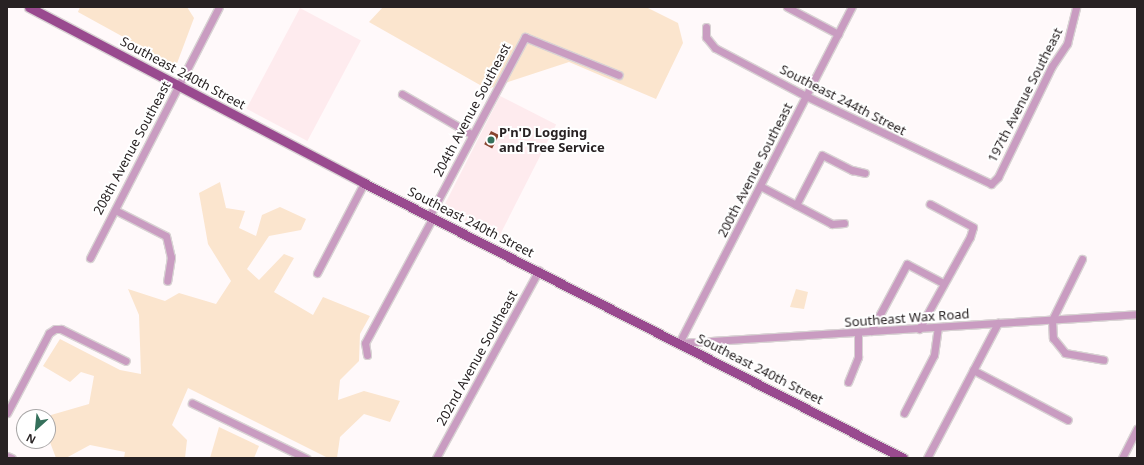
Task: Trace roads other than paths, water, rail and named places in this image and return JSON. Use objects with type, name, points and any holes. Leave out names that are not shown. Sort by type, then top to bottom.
[{"type":"main road","name":"Southeast 240th Street","points":[[28,7],[364,183],[539,270],[903,458]]},
{"type":"street","name":"208th Avenue Southeast","points":[[90,258],[219,7]]},
{"type":"street","points":[[787,7],[838,34]]},
{"type":"street","name":"200th Avenue Southeast","points":[[679,342],[762,187],[806,96],[852,7]]},
{"type":"street","name":"197th Avenue Southeast","points":[[983,182],[990,184],[998,177],[1052,66],[1066,44],[1076,7]]},
{"type":"street","name":"Southeast 244th Street","points":[[706,27],[706,37],[715,48],[806,96],[983,182]]},
{"type":"street","name":"204th Avenue Southeast","points":[[367,355],[365,343],[431,216],[471,134],[525,37],[619,75]]},
{"type":"street","points":[[402,94],[471,134]]},
{"type":"street","points":[[796,205],[822,155],[852,170],[866,173]]},
{"type":"street","points":[[317,273],[364,183]]},
{"type":"street","points":[[762,187],[832,224],[844,223]]},
{"type":"street","points":[[919,329],[943,283],[970,237],[973,227],[930,204]]},
{"type":"street","points":[[115,210],[166,236],[171,257],[167,281]]},
{"type":"street","points":[[1082,259],[1052,320],[1053,338],[1061,351],[1102,360]]},
{"type":"street","points":[[871,332],[907,264],[943,283]]},
{"type":"street","name":"202nd Avenue Southeast","points":[[436,458],[539,270]]},
{"type":"street","name":"Southeast Wax Road","points":[[679,342],[858,333],[1137,314]]},
{"type":"street","points":[[927,458],[998,323]]},
{"type":"street","points":[[904,413],[934,354],[938,328]]},
{"type":"street","points":[[7,413],[49,334],[61,329],[126,361]]},
{"type":"street","points":[[848,382],[858,357],[858,333]]},
{"type":"street","points":[[973,370],[1068,420]]},
{"type":"street","points":[[192,403],[306,458]]},
{"type":"street","points":[[1122,458],[1137,429]]},
{"type":"street","points":[[7,456],[12,458]]},
{"type":"place","name":"P'n'D Logging and Tree Service","points":[[491,140]]}]
